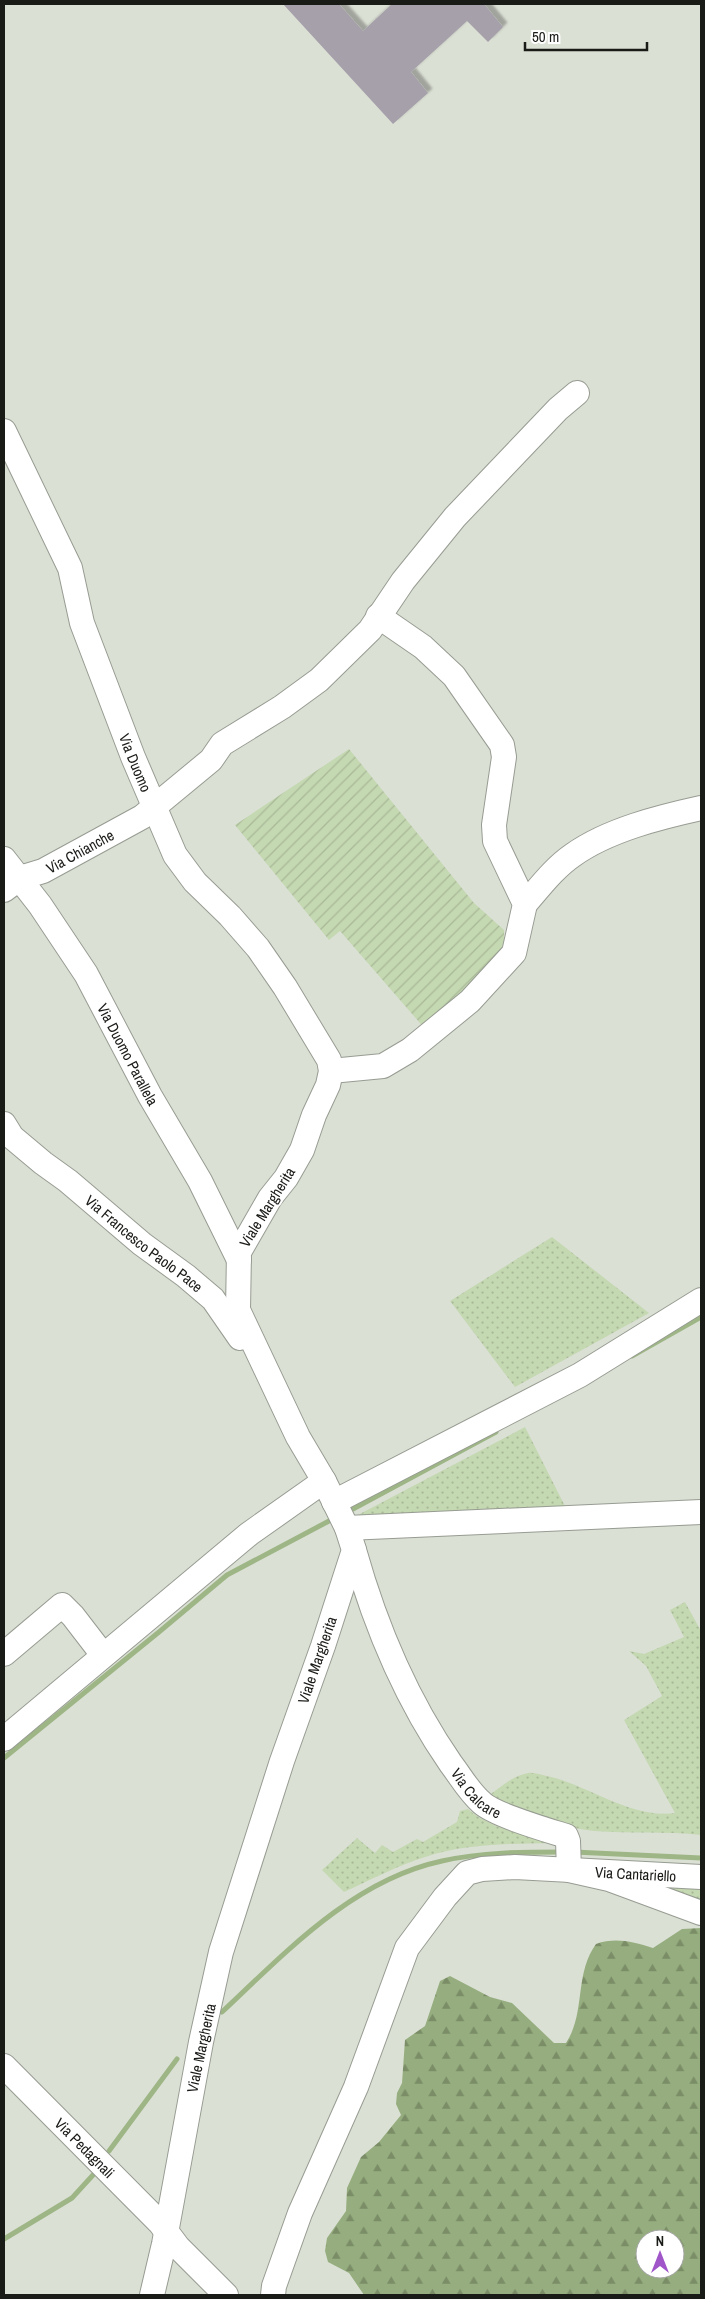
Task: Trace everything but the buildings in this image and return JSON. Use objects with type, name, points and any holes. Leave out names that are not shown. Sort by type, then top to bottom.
[{"type":"street","name":"Via Chianche","points":[[12,884],[43,871],[100,841],[154,808],[211,760],[222,744],[282,707],[319,680],[370,630],[403,581],[455,517],[558,409],[577,393]]},
{"type":"street","name":"Via Duomo","points":[[4,431],[70,568],[82,623],[154,808],[175,855],[195,882],[230,916],[258,948],[285,987],[330,1065]]},
{"type":"street","points":[[378,616],[423,647],[454,676],[502,746],[504,758],[494,825],[495,841],[525,904]]},
{"type":"street","points":[[330,1065],[383,1066],[410,1050],[470,1001],[514,953],[525,904],[551,873],[573,855],[601,839],[672,814],[701,808]]},
{"type":"street","name":"Via Duomo Parallela","points":[[4,859],[12,884],[40,905],[86,974],[150,1096],[200,1181],[239,1260]]},
{"type":"street","name":"Viale Margherita","points":[[152,2295],[164,2244],[201,2042],[221,1952],[282,1760],[323,1646],[354,1550],[347,1528],[298,1437],[238,1310],[239,1252],[270,1198],[286,1178],[302,1150],[314,1115],[328,1085],[330,1065]]},
{"type":"street","name":"Via Francesco Paolo Pace","points":[[8,1140],[186,1276],[212,1299],[270,1378]]},
{"type":"street","points":[[4,1739],[249,1534],[329,1492],[580,1375],[701,1300]]},
{"type":"street","points":[[347,1528],[701,1512]]},
{"type":"street","name":"Via Calcare","points":[[354,1550],[367,1596],[402,1680],[438,1744],[469,1789],[483,1804],[530,1825],[566,1836],[569,1858],[609,1879],[701,1913]]},
{"type":"street","points":[[7,1647],[62,1605],[103,1655]]},
{"type":"street","points":[[273,2295],[274,2286],[300,2213],[356,2087],[407,1948],[444,1897],[467,1872],[515,1867],[569,1858]]},
{"type":"street","name":"Via Cantariello","points":[[569,1858],[701,1877]]},
{"type":"street","name":"Via Pedagnali","points":[[4,2066],[160,2223],[178,2247],[226,2295]]},
{"type":"green space","points":[[349,749],[474,903],[504,930],[504,941],[496,965],[426,1030],[340,931],[329,940],[235,825]]},
{"type":"green space","points":[[552,1237],[649,1313],[515,1387],[450,1301]]},
{"type":"green space","points":[[525,1427],[569,1514],[356,1516]]},
{"type":"green space","points":[[685,1602],[701,1631],[701,1835],[607,1832],[580,1829],[539,1819],[488,1796],[512,1779],[522,1774],[533,1773],[563,1780],[642,1811],[658,1814],[675,1813],[624,1720],[662,1696],[646,1666],[629,1651],[644,1654],[684,1637],[670,1610]]},
{"type":"green space","points":[[468,1809],[487,1822],[555,1843],[489,1845],[441,1852],[384,1873],[344,1892],[322,1870],[357,1838],[375,1853],[382,1845],[393,1852],[417,1839],[423,1842],[457,1822],[460,1811]]},
{"type":"green space","points":[[624,1878],[701,1885],[701,1903]]},
{"type":"green space","points":[[701,1928],[701,2295],[364,2295],[349,2273],[328,2262],[325,2251],[327,2238],[346,2211],[347,2188],[361,2157],[379,2142],[401,2115],[396,2104],[397,2093],[402,2083],[405,2040],[425,2026],[440,1981],[450,1976],[490,1997],[512,2003],[554,2043],[566,2043],[576,2019],[585,1968],[596,1944],[618,1941],[631,1942],[653,1948],[682,1929]]},
{"type":"waterway","points":[[632,1356],[701,1317]]},
{"type":"waterway","points":[[353,1509],[496,1432]]},
{"type":"waterway","points":[[4,1758],[227,1575],[329,1521]]},
{"type":"waterway","points":[[222,2012],[296,1943],[350,1901],[379,1884],[410,1870],[457,1858],[502,1853],[563,1852]]},
{"type":"waterway","points":[[574,1852],[701,1858]]},
{"type":"waterway","points":[[109,2151],[177,2059]]},
{"type":"waterway","points":[[4,2239],[72,2198],[93,2175]]}]
